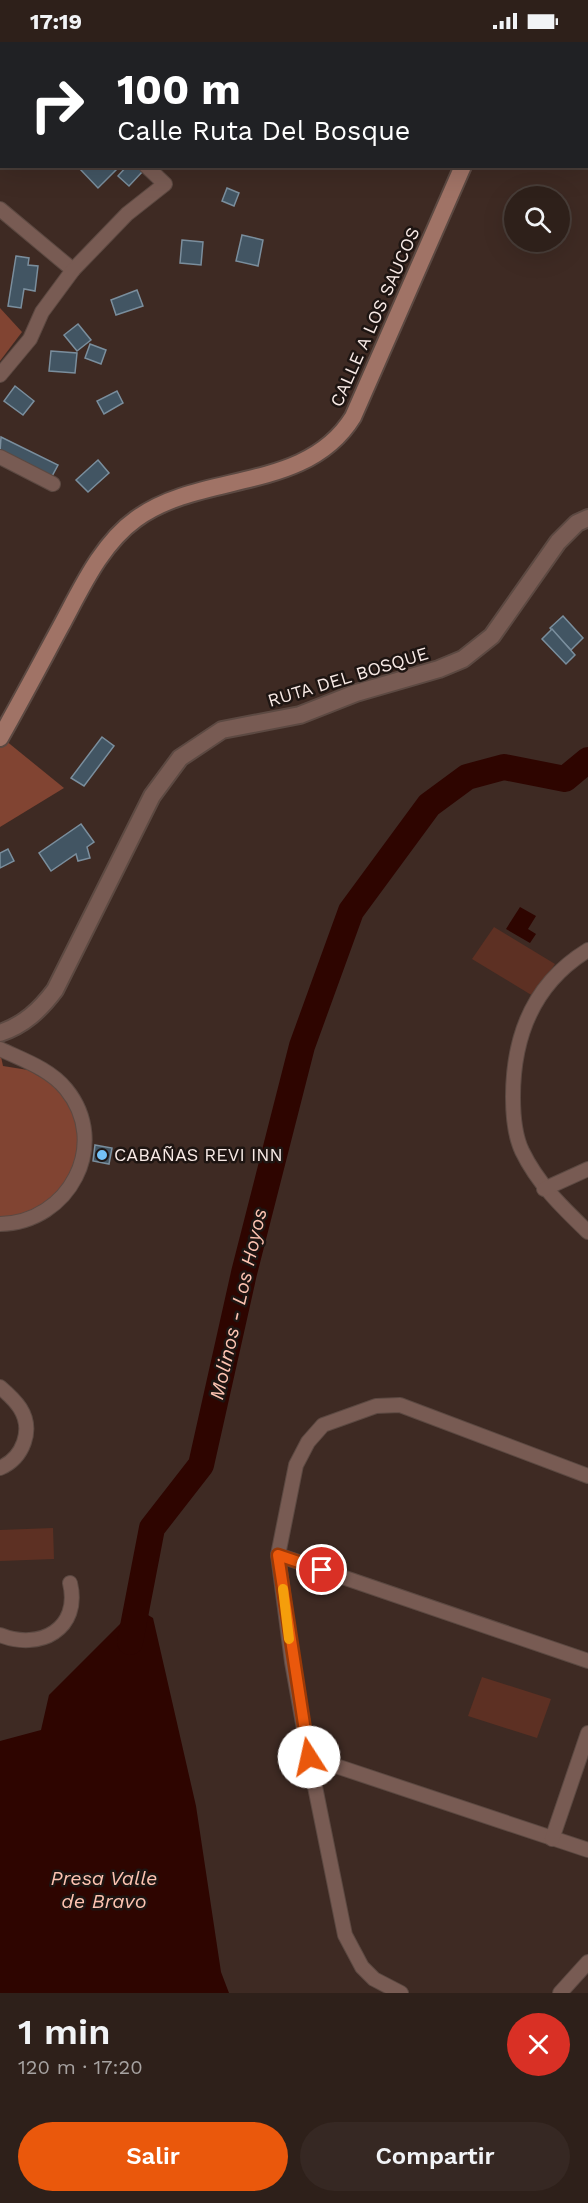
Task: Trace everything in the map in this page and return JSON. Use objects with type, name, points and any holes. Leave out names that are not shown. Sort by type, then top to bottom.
[{"type":"main road","name":"CALLE A LOS SAUCOS","points":[[0,738],[88,577],[126,527],[147,511],[171,501],[299,464],[321,452],[339,436],[353,417],[462,168]]},
{"type":"street","points":[[0,375],[30,339],[42,312],[72,270],[128,214],[165,184],[148,168]]},
{"type":"street","points":[[0,209],[72,270]]},
{"type":"street","points":[[0,457],[53,484]]},
{"type":"street","name":"RUTA DEL BOSQUE","points":[[0,1033],[22,1023],[36,1013],[55,990],[152,796],[180,758],[222,730],[300,715],[356,693],[439,669],[463,659],[492,636],[558,542],[577,523],[588,518]]},
{"type":"street","points":[[588,950],[559,972],[536,1001],[522,1030],[514,1060],[514,1123],[521,1149],[544,1189],[588,1232]]},
{"type":"street","points":[[0,1049],[57,1079],[79,1112],[85,1137],[82,1164],[64,1197],[34,1218],[0,1224]]},
{"type":"street","points":[[544,1189],[588,1170]]},
{"type":"street","points":[[0,1387],[21,1410],[27,1428],[18,1455],[0,1468]]},
{"type":"street","points":[[401,1993],[374,1979],[362,1967],[345,1935],[309,1757],[278,1555],[296,1465],[308,1442],[323,1425],[376,1406],[400,1406],[588,1476]]},
{"type":"street","points":[[278,1555],[588,1661]]},
{"type":"street","points":[[0,1635],[29,1642],[48,1635],[62,1626],[71,1613],[74,1598],[70,1583]]},
{"type":"street","points":[[552,1839],[588,1733]]},
{"type":"street","points":[[309,1757],[588,1850]]},
{"type":"street","points":[[560,1993],[588,1962]]},
{"type":"shaded area","points":[[0,308],[22,332],[0,361]]},
{"type":"shaded area","points":[[0,736],[64,788],[0,827]]},
{"type":"shaded area","points":[[494,927],[555,964],[533,996],[472,959]]},
{"type":"shaded area","points":[[0,1052],[3,1066],[28,1070],[54,1085],[70,1104],[78,1127],[80,1151],[67,1185],[33,1213],[0,1219]]},
{"type":"shaded area","points":[[53,1528],[54,1559],[0,1561],[0,1530]]},
{"type":"shaded area","points":[[482,1677],[551,1699],[537,1738],[468,1716]]},
{"type":"water","points":[[520,907],[536,916],[528,929],[536,934],[530,943],[506,929]]},
{"type":"water","name":"Presa Valle de Bravo","points":[[136,1608],[153,1618],[196,1806],[221,1972],[229,1993],[0,1993],[0,1741],[41,1730],[49,1695]]},
{"type":"building","points":[[79,168],[118,168],[98,188]]},
{"type":"building","points":[[125,168],[140,168],[143,171],[129,186],[118,176]]},
{"type":"building","points":[[227,188],[239,193],[234,206],[222,201]]},
{"type":"building","points":[[242,235],[263,240],[258,266],[236,261]]},
{"type":"building","points":[[182,240],[203,242],[201,265],[180,263]]},
{"type":"building","points":[[16,256],[29,258],[28,265],[38,266],[35,291],[24,289],[21,308],[8,306]]},
{"type":"building","points":[[137,290],[143,306],[116,315],[111,300]]},
{"type":"building","points":[[78,324],[91,340],[77,351],[64,335]]},
{"type":"building","points":[[90,344],[106,350],[101,364],[85,358]]},
{"type":"building","points":[[51,351],[77,353],[75,373],[49,371]]},
{"type":"building","points":[[15,386],[34,401],[23,415],[4,401]]},
{"type":"building","points":[[117,391],[123,403],[104,414],[97,401]]},
{"type":"building","points":[[1,437],[58,465],[51,478],[0,452]]},
{"type":"building","points":[[98,460],[109,473],[88,492],[76,480]]},
{"type":"building","points":[[563,616],[583,638],[571,650],[550,628]]},
{"type":"building","points":[[552,629],[575,655],[566,664],[542,639]]},
{"type":"building","points":[[102,737],[114,746],[84,786],[71,778]]},
{"type":"building","points":[[81,824],[94,842],[87,847],[90,858],[78,861],[76,854],[51,871],[39,853]]},
{"type":"building","points":[[8,849],[14,861],[0,868],[0,853]]},
{"type":"building","name":"CABAÑAS REVI INN","points":[[95,1145],[112,1148],[109,1164],[93,1161]]},
{"type":"waterway","name":"Molinos - Los Hoyos","points":[[130,1642],[152,1528],[201,1465],[244,1273],[302,1046],[351,911],[429,805],[467,777],[504,767],[565,779],[588,760]]},
{"type":"slow traffic","points":[[283,1589],[289,1639]]},
{"type":"place","name":"CABAÑAS REVI INN","points":[[102,1155]]},
{"type":"route","points":[[309,1757],[292,1662],[278,1555],[322,1570]]}]
